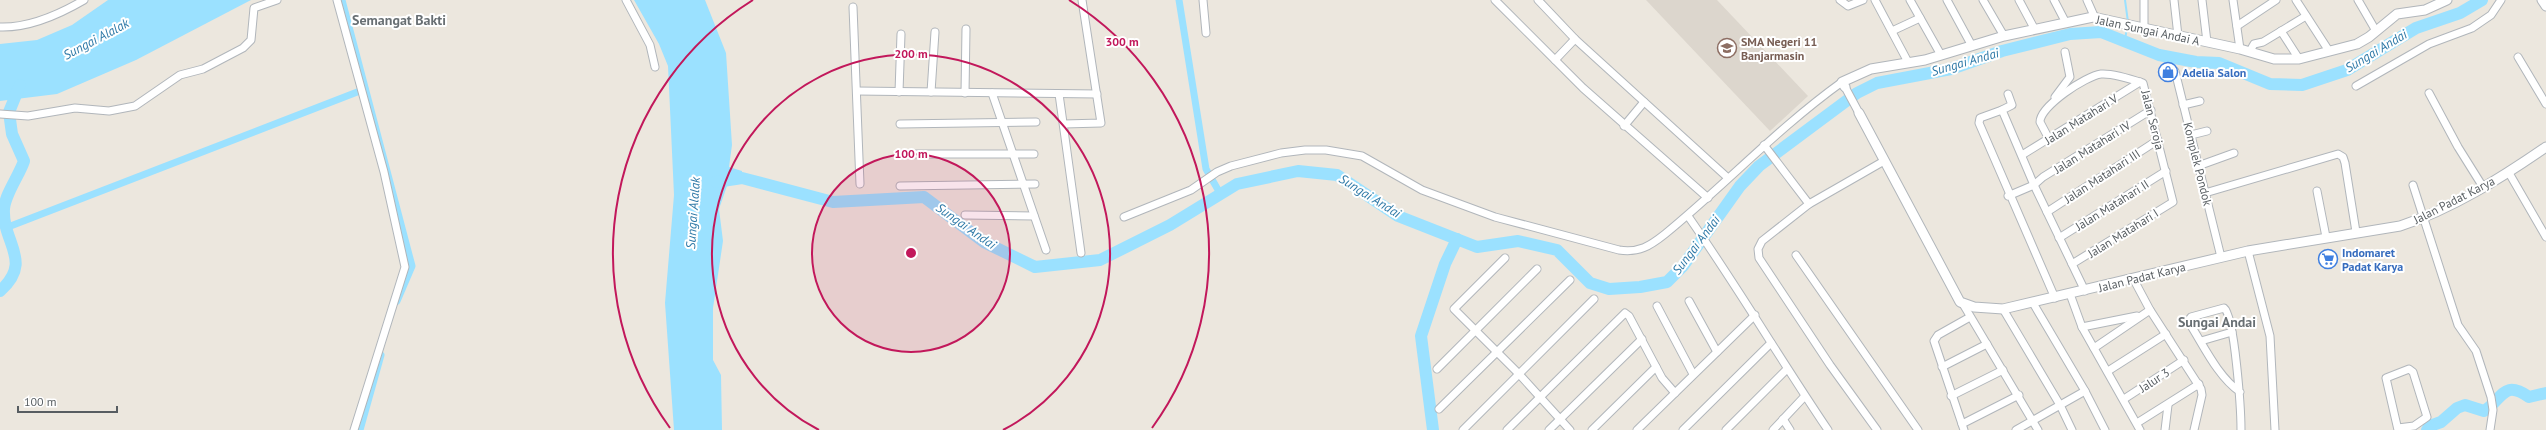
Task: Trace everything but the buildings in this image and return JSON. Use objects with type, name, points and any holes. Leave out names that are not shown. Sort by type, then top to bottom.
[{"type":"street","points":[[0,27],[19,26],[39,20],[84,0]]},
{"type":"street","points":[[0,114],[20,116],[75,108],[109,111],[136,106],[180,75],[203,69],[243,48],[251,40],[254,8],[277,0]]},
{"type":"street","points":[[337,0],[384,172],[405,267],[354,430]]},
{"type":"street","points":[[626,0],[653,52],[654,64]]},
{"type":"street","points":[[1064,124],[1101,123],[1082,0]]},
{"type":"street","points":[[1203,0],[1206,33]]},
{"type":"street","points":[[1495,0],[1624,126],[1708,198]]},
{"type":"street","points":[[1538,0],[1575,39],[1728,178]]},
{"type":"street","points":[[1840,0],[1848,6],[1863,0]]},
{"type":"street","points":[[1875,0],[1908,62]]},
{"type":"street","points":[[1910,0],[1941,55]]},
{"type":"street","points":[[1946,0],[1972,46]]},
{"type":"street","points":[[1984,0],[2004,36]]},
{"type":"street","points":[[2019,0],[2034,28]]},
{"type":"street","points":[[2054,0],[2066,22]]},
{"type":"street","points":[[2087,0],[2095,18]]},
{"type":"street","points":[[2144,0],[2144,29]]},
{"type":"street","points":[[2174,0],[2178,36]]},
{"type":"street","points":[[2202,0],[2208,42]]},
{"type":"street","points":[[2233,0],[2240,49]]},
{"type":"street","points":[[2237,26],[2276,0]]},
{"type":"street","points":[[2296,0],[2329,51]]},
{"type":"street","points":[[2358,0],[2376,31]]},
{"type":"street","name":"Jalan Sungai Andai A","points":[[1843,85],[1871,69],[1941,55],[2034,28],[2095,18],[2250,51],[2274,59],[2298,58],[2362,42],[2396,14],[2425,10],[2447,0]]},
{"type":"street","points":[[2356,86],[2429,44],[2472,28],[2491,15],[2501,0]]},
{"type":"street","points":[[2542,0],[2546,6]]},
{"type":"street","points":[[853,6],[860,184]]},
{"type":"street","points":[[2250,51],[2254,44],[2281,31],[2306,16]]},
{"type":"street","points":[[1892,31],[1920,18]]},
{"type":"street","points":[[965,93],[966,29]]},
{"type":"street","points":[[2281,31],[2298,58]]},
{"type":"street","points":[[930,92],[935,32]]},
{"type":"street","points":[[899,92],[901,34]]},
{"type":"street","points":[[1555,60],[1575,39]]},
{"type":"street","points":[[2053,101],[2070,77],[2065,52]]},
{"type":"street","points":[[2518,57],[2546,104]]},
{"type":"street","name":"Komplek Pondok","points":[[2175,71],[2221,257]]},
{"type":"street","name":"Jalan Seroja","points":[[2049,138],[2040,119],[2053,101],[2090,78],[2100,74],[2140,82],[2145,85],[2173,202]]},
{"type":"street","name":"Jalan Matahari V","points":[[2022,155],[2140,82]]},
{"type":"street","points":[[1124,217],[1191,190],[1231,166],[1281,153],[1309,150],[1362,156],[1444,199],[1495,218],[1619,250],[1636,252],[1643,249],[1688,216],[1764,145],[1812,103],[1843,85],[1970,318],[2019,395],[2038,430]]},
{"type":"street","points":[[857,91],[1097,94]]},
{"type":"street","points":[[992,93],[1046,250]]},
{"type":"street","points":[[2429,93],[2458,147],[2483,187]]},
{"type":"street","points":[[1059,94],[1081,253]]},
{"type":"street","points":[[2008,94],[2012,105],[1978,120],[2008,196],[2055,298]]},
{"type":"street","points":[[2183,105],[2200,101]]},
{"type":"street","points":[[1624,126],[1644,102]]},
{"type":"street","points":[[2002,110],[2034,185],[2085,291]]},
{"type":"street","name":"Jalan Matahari IV","points":[[2008,196],[2034,185],[2038,180],[2150,110]]},
{"type":"street","points":[[900,124],[1036,122]]},
{"type":"street","points":[[2190,135],[2207,131]]},
{"type":"street","name":"Jalan Matahari III","points":[[2047,212],[2158,140]]},
{"type":"street","points":[[1764,145],[1809,204]]},
{"type":"street","name":"Jalan Padat Karya","points":[[1963,304],[2003,309],[2134,280],[2248,251],[2356,232],[2391,228],[2423,218],[2483,187],[2509,172],[2546,147]]},
{"type":"street","points":[[902,154],[1034,154]]},
{"type":"street","points":[[2198,166],[2234,154]]},
{"type":"street","points":[[2204,193],[2338,154],[2342,156],[2345,163],[2356,232]]},
{"type":"street","points":[[1877,430],[1830,365],[1759,258],[1758,249],[1762,241],[1809,204],[1884,161]]},
{"type":"street","name":"Jalan Matahari II","points":[[2059,238],[2166,171]]},
{"type":"street","points":[[2509,172],[2546,238]]},
{"type":"street","points":[[900,186],[1035,184]]},
{"type":"street","points":[[2413,185],[2458,324],[2476,351],[2491,397],[2493,410],[2490,430]]},
{"type":"street","points":[[2317,191],[2326,237]]},
{"type":"street","name":"Jalan Matahari I","points":[[2072,264],[2173,202]]},
{"type":"street","points":[[965,215],[1034,216]]},
{"type":"street","points":[[1688,216],[1755,315],[1786,370],[1828,430]]},
{"type":"street","points":[[2248,251],[2270,336],[2275,430]]},
{"type":"street","points":[[1796,255],[1918,430]]},
{"type":"street","points":[[1505,258],[1454,309],[1519,374],[1570,430]]},
{"type":"street","points":[[1437,369],[1537,269]]},
{"type":"street","points":[[1440,410],[1570,280]]},
{"type":"street","points":[[2134,280],[2150,310],[2199,384],[2202,395],[2194,430]]},
{"type":"street","points":[[2070,294],[2082,327],[2124,399],[2138,427],[2199,384]]},
{"type":"street","points":[[1463,430],[1594,300]]},
{"type":"street","points":[[1690,301],[1717,352]]},
{"type":"street","points":[[2033,303],[2085,391],[2105,430]]},
{"type":"street","points":[[1657,306],[1693,374]]},
{"type":"street","points":[[2240,392],[2230,385],[2201,341],[2188,321],[2191,317],[2224,308],[2228,311],[2240,392],[2242,430]]},
{"type":"street","points":[[2003,309],[2060,405],[2072,430]]},
{"type":"street","points":[[2094,348],[2139,316],[2150,310]]},
{"type":"street","points":[[1507,430],[1624,313],[1629,316],[1656,367],[1675,392]]},
{"type":"street","points":[[1637,430],[1755,315]]},
{"type":"street","points":[[2082,327],[2139,316]]},
{"type":"street","points":[[1970,318],[1935,338],[1934,344],[1963,427],[2019,395]]},
{"type":"street","points":[[2201,341],[2232,332]]},
{"type":"street","points":[[2108,371],[2166,334]]},
{"type":"street","points":[[1549,430],[1642,338]]},
{"type":"street","points":[[1683,430],[1771,343]]},
{"type":"street","points":[[1942,367],[1987,344]]},
{"type":"street","name":"Jalur 3","points":[[2124,399],[2184,360]]},
{"type":"street","points":[[1592,430],[1656,367]]},
{"type":"street","points":[[2408,368],[2413,372],[2427,417],[2414,426],[2398,429],[2386,378],[2408,368]]},
{"type":"street","points":[[1726,430],[1786,370]]},
{"type":"street","points":[[1952,396],[2003,370]]},
{"type":"street","points":[[2016,430],[2085,391]]},
{"type":"street","points":[[1773,430],[1804,397]]},
{"type":"street","points":[[2165,430],[2168,405]]},
{"type":"street","points":[[1783,419],[1790,430]]},
{"type":"shaded area","name":"SMA Negeri 11 Banjarmasin","points":[[1646,0],[1717,0],[1808,96],[1770,131]]},
{"type":"water","name":"Sungai Alalak","points":[[108,0],[251,0],[136,60],[57,94],[0,101],[0,44],[37,40],[72,25]]},
{"type":"water","name":"Sungai Alalak","points":[[634,0],[705,0],[726,53],[732,145],[729,167],[742,171],[742,178],[734,178],[728,183],[719,209],[723,241],[713,308],[713,360],[721,375],[722,430],[674,430],[665,303],[674,195],[668,66],[659,44]]},
{"type":"waterway","points":[[342,0],[412,266],[397,301]]},
{"type":"waterway","points":[[1179,0],[1206,169],[1221,195]]},
{"type":"waterway","points":[[2125,0],[2128,22]]},
{"type":"waterway","name":"Sungai Andai","points":[[716,182],[742,178],[833,202],[924,197],[984,242],[1035,267],[1100,260],[1170,225],[1237,184],[1298,171],[1337,175],[1398,216],[1477,247],[1518,241],[1557,250],[1590,283],[1609,289],[1640,287],[1667,282],[1683,266],[1740,186],[1759,166],[1857,93],[1877,83],[1951,69],[2002,51],[2070,34],[2101,32],[2159,55],[2196,62],[2219,63],[2270,84],[2302,85],[2347,70],[2416,28],[2460,13],[2482,0]]},
{"type":"waterway","points":[[2125,40],[2127,27]]},
{"type":"waterway","points":[[0,291],[10,280],[15,270],[16,261],[7,232],[4,209],[9,191],[24,161],[12,134],[9,112],[20,85]]},
{"type":"waterway","points":[[8,227],[365,89]]},
{"type":"waterway","points":[[1433,430],[1421,336],[1445,264],[1457,239]]},
{"type":"waterway","points":[[360,430],[381,355]]},
{"type":"waterway","points":[[2427,430],[2430,426],[2441,422],[2457,408],[2465,405],[2484,411],[2508,390],[2514,390],[2529,397],[2546,393]]},
{"type":"place","name":"SMA Negeri 11 Banjarmasin","points":[[1727,48]]},
{"type":"place","name":"Adelia Salon","points":[[2168,72]]},
{"type":"place","name":"Indomaret Padat Karya","points":[[2328,259]]},
{"type":"district","name":"Semangat Bakti","points":[[399,20]]},
{"type":"district","name":"Sungai Andai","points":[[2217,322]]}]
